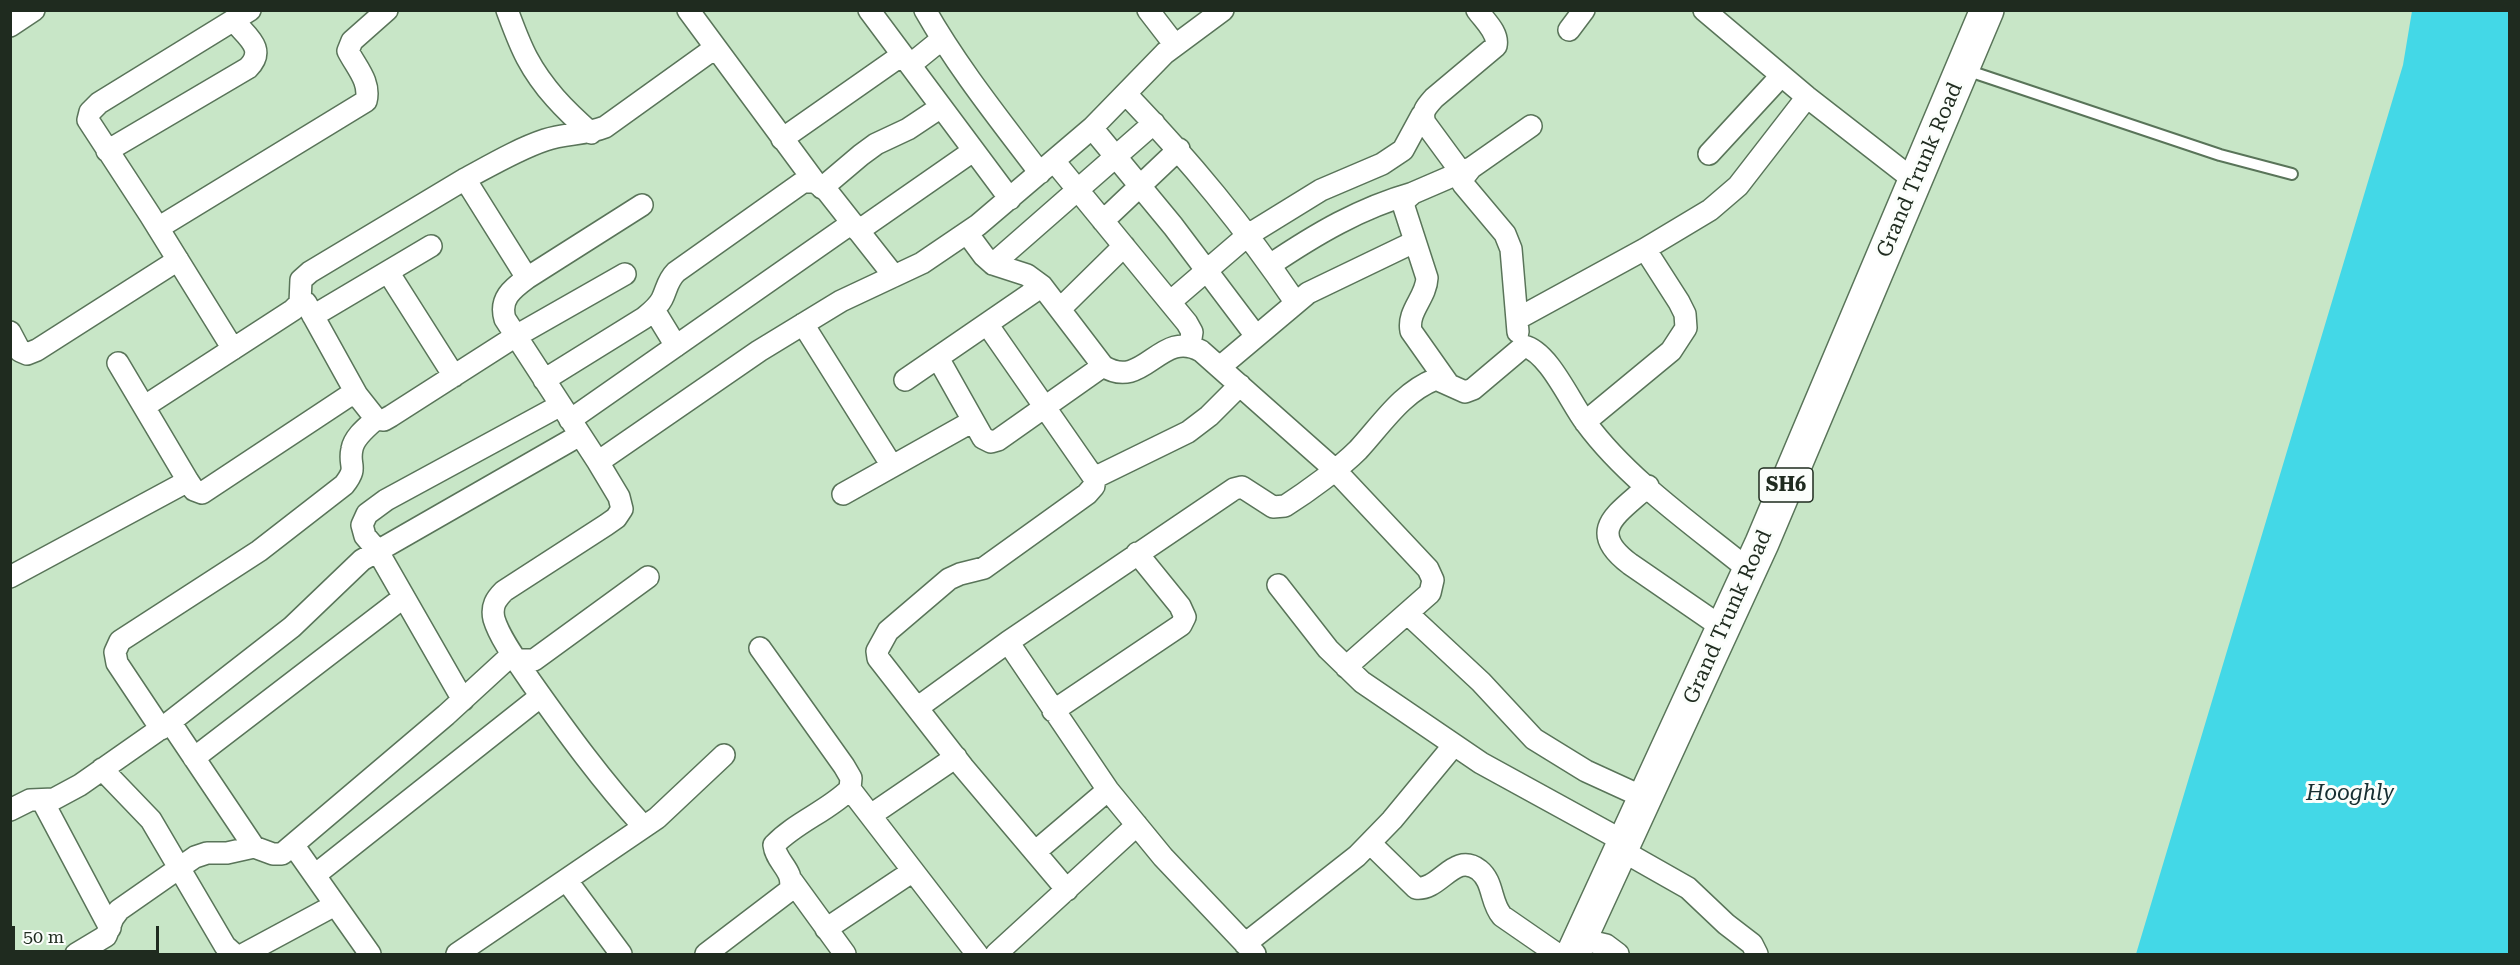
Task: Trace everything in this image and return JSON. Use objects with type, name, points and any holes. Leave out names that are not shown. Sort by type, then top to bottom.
[{"type":"main road","name":"Grand Trunk Road","points":[[1570,949],[1623,846],[1749,570],[1988,10]]},
{"type":"street","points":[[10,26],[34,10]]},
{"type":"street","points":[[158,228],[366,101],[368,92],[365,80],[348,51],[352,41],[387,10]]},
{"type":"street","points":[[507,10],[525,56],[537,76],[552,96],[591,133]]},
{"type":"street","points":[[688,10],[782,139],[894,276]]},
{"type":"street","points":[[868,10],[1010,199]]},
{"type":"street","points":[[925,10],[942,39],[1047,167],[1078,190],[1170,302],[1192,332],[1190,345]]},
{"type":"street","points":[[1148,10],[1175,45]]},
{"type":"street","points":[[598,462],[694,394],[803,324],[864,289],[922,263],[967,233],[1092,129],[1155,62],[1223,10]]},
{"type":"street","points":[[1569,30],[1584,10]]},
{"type":"street","points":[[1704,10],[1781,76],[1915,181]]},
{"type":"street","points":[[1170,302],[1248,235],[1321,190],[1392,158],[1403,150],[1426,107],[1434,98],[1496,46],[1497,40],[1486,14]]},
{"type":"street","points":[[107,151],[248,68],[257,55],[242,16],[99,103],[90,112],[88,120],[107,151],[158,228],[233,349]]},
{"type":"street","points":[[782,139],[942,39]]},
{"type":"street","points":[[625,274],[516,336],[384,420],[376,419],[357,394],[299,287],[310,272],[465,178],[545,140],[591,133],[619,118],[715,48]]},
{"type":"street","points":[[1709,154],[1781,76]]},
{"type":"street","points":[[1126,94],[1179,149],[1248,235],[1296,303]]},
{"type":"street","points":[[1517,319],[1690,223],[1726,198],[1807,97]]},
{"type":"street","points":[[544,380],[654,310],[662,298],[668,279],[786,192],[803,182],[818,185],[876,144],[909,129],[941,107]]},
{"type":"street","points":[[1422,115],[1425,123],[1466,170]]},
{"type":"street","points":[[993,264],[1154,123]]},
{"type":"street","points":[[1270,265],[1306,240],[1344,219],[1466,170],[1531,126]]},
{"type":"street","points":[[1092,129],[1141,186],[1256,336]]},
{"type":"street","points":[[1103,221],[1179,149]]},
{"type":"street","points":[[10,810],[30,800],[54,799],[65,794],[165,726],[292,627],[351,569],[377,550],[676,346],[973,150]]},
{"type":"street","points":[[1466,170],[1463,184],[1505,234],[1510,249],[1518,329],[1524,346],[1538,352],[1543,358],[1585,422],[1609,452],[1749,570]]},
{"type":"street","points":[[465,178],[527,278]]},
{"type":"street","points":[[1413,193],[1406,200],[1404,207],[1427,278],[1427,287],[1409,322],[1411,332],[1447,382]]},
{"type":"street","points":[[642,205],[527,278],[505,299],[502,309],[505,319],[619,496],[622,509],[616,518],[504,591],[495,600],[494,620],[516,660],[598,776],[644,827]]},
{"type":"street","points":[[967,233],[993,264],[1027,275],[1042,286],[1103,366],[1113,372],[1122,374],[1132,372],[1177,345],[1190,345],[1220,367],[1334,469],[1428,569],[1433,580],[1430,593],[1346,667]]},
{"type":"street","points":[[1220,367],[1296,303],[1327,283],[1414,242]]},
{"type":"street","points":[[313,316],[431,246]]},
{"type":"street","points":[[1061,308],[1124,246]]},
{"type":"street","points":[[1585,422],[1671,351],[1686,328],[1685,314],[1679,302],[1645,249]]},
{"type":"street","points":[[10,332],[20,351],[27,354],[37,350],[178,260]]},
{"type":"street","points":[[388,272],[454,376]]},
{"type":"street","points":[[904,380],[1042,286]]},
{"type":"street","points":[[145,406],[293,310],[300,303],[301,294]]},
{"type":"street","points":[[654,310],[676,346]]},
{"type":"street","points":[[803,324],[892,466]]},
{"type":"street","points":[[987,324],[1094,478],[1094,486],[1087,494],[984,568],[949,579],[888,631],[877,651],[878,658],[917,708],[1067,890]]},
{"type":"street","points":[[917,708],[1008,642],[1234,489],[1242,487],[1274,507],[1284,506],[1356,451],[1409,394],[1424,383],[1436,379],[1465,392],[1473,389],[1524,346]]},
{"type":"street","points":[[938,357],[983,438],[991,442],[998,440],[1103,366]]},
{"type":"street","points":[[118,363],[188,482],[194,490],[202,493],[350,395],[357,394]]},
{"type":"street","points":[[1094,478],[1188,432],[1209,416],[1240,385]]},
{"type":"street","points":[[254,847],[194,758],[165,726],[117,663],[115,652],[120,641],[259,550],[344,485],[353,474],[352,448],[358,437],[376,419]]},
{"type":"street","points":[[463,700],[377,550],[365,536],[362,525],[367,514],[375,507],[570,420]]},
{"type":"street","points":[[843,494],[973,421]]},
{"type":"street","points":[[10,577],[188,482]]},
{"type":"street","points":[[1648,486],[1611,521],[1607,533],[1610,544],[1616,554],[1723,628]]},
{"type":"street","points":[[1053,711],[1181,625],[1185,617],[1180,606],[1137,553]]},
{"type":"street","points":[[76,954],[103,942],[119,910],[195,857],[207,853],[227,853],[254,847],[273,854],[282,854],[463,700],[506,660],[524,662],[534,660],[648,577]]},
{"type":"street","points":[[1278,585],[1328,649],[1362,682],[1454,745],[1623,846],[1692,891],[1726,924],[1752,944],[1756,954]]},
{"type":"street","points":[[194,758],[404,597]]},
{"type":"street","points":[[1408,614],[1481,682],[1534,739],[1567,761],[1645,798]]},
{"type":"street","points":[[1008,642],[1108,790],[1170,864],[1250,949],[1371,844],[1454,745]]},
{"type":"street","points":[[760,648],[851,778],[850,789],[842,797],[783,836],[774,845],[775,853],[789,872],[792,881],[845,954]]},
{"type":"street","points":[[315,875],[541,696]]},
{"type":"street","points":[[457,954],[644,827],[676,801],[724,755]]},
{"type":"street","points":[[871,815],[956,757]]},
{"type":"street","points":[[102,769],[151,820],[225,946],[234,954]]},
{"type":"street","points":[[850,789],[977,954]]},
{"type":"street","points":[[1035,852],[1108,790]]},
{"type":"street","points":[[42,800],[103,942]]},
{"type":"street","points":[[998,954],[1137,825]]},
{"type":"street","points":[[1371,844],[1416,888],[1424,889],[1455,866],[1467,865],[1477,869],[1491,885],[1496,908],[1502,916],[1570,949],[1606,945],[1618,954]]},
{"type":"street","points":[[294,846],[370,954]]},
{"type":"street","points":[[826,929],[913,871]]},
{"type":"street","points":[[567,881],[621,954]]},
{"type":"street","points":[[706,954],[782,897],[790,890],[792,881]]},
{"type":"street","points":[[244,954],[335,905]]},
{"type":"lane","points":[[1962,69],[2220,155],[2292,174]]},
{"type":"water","name":"Hooghly","points":[[2412,11],[2509,11],[2509,954],[2136,954],[2403,65]]}]
